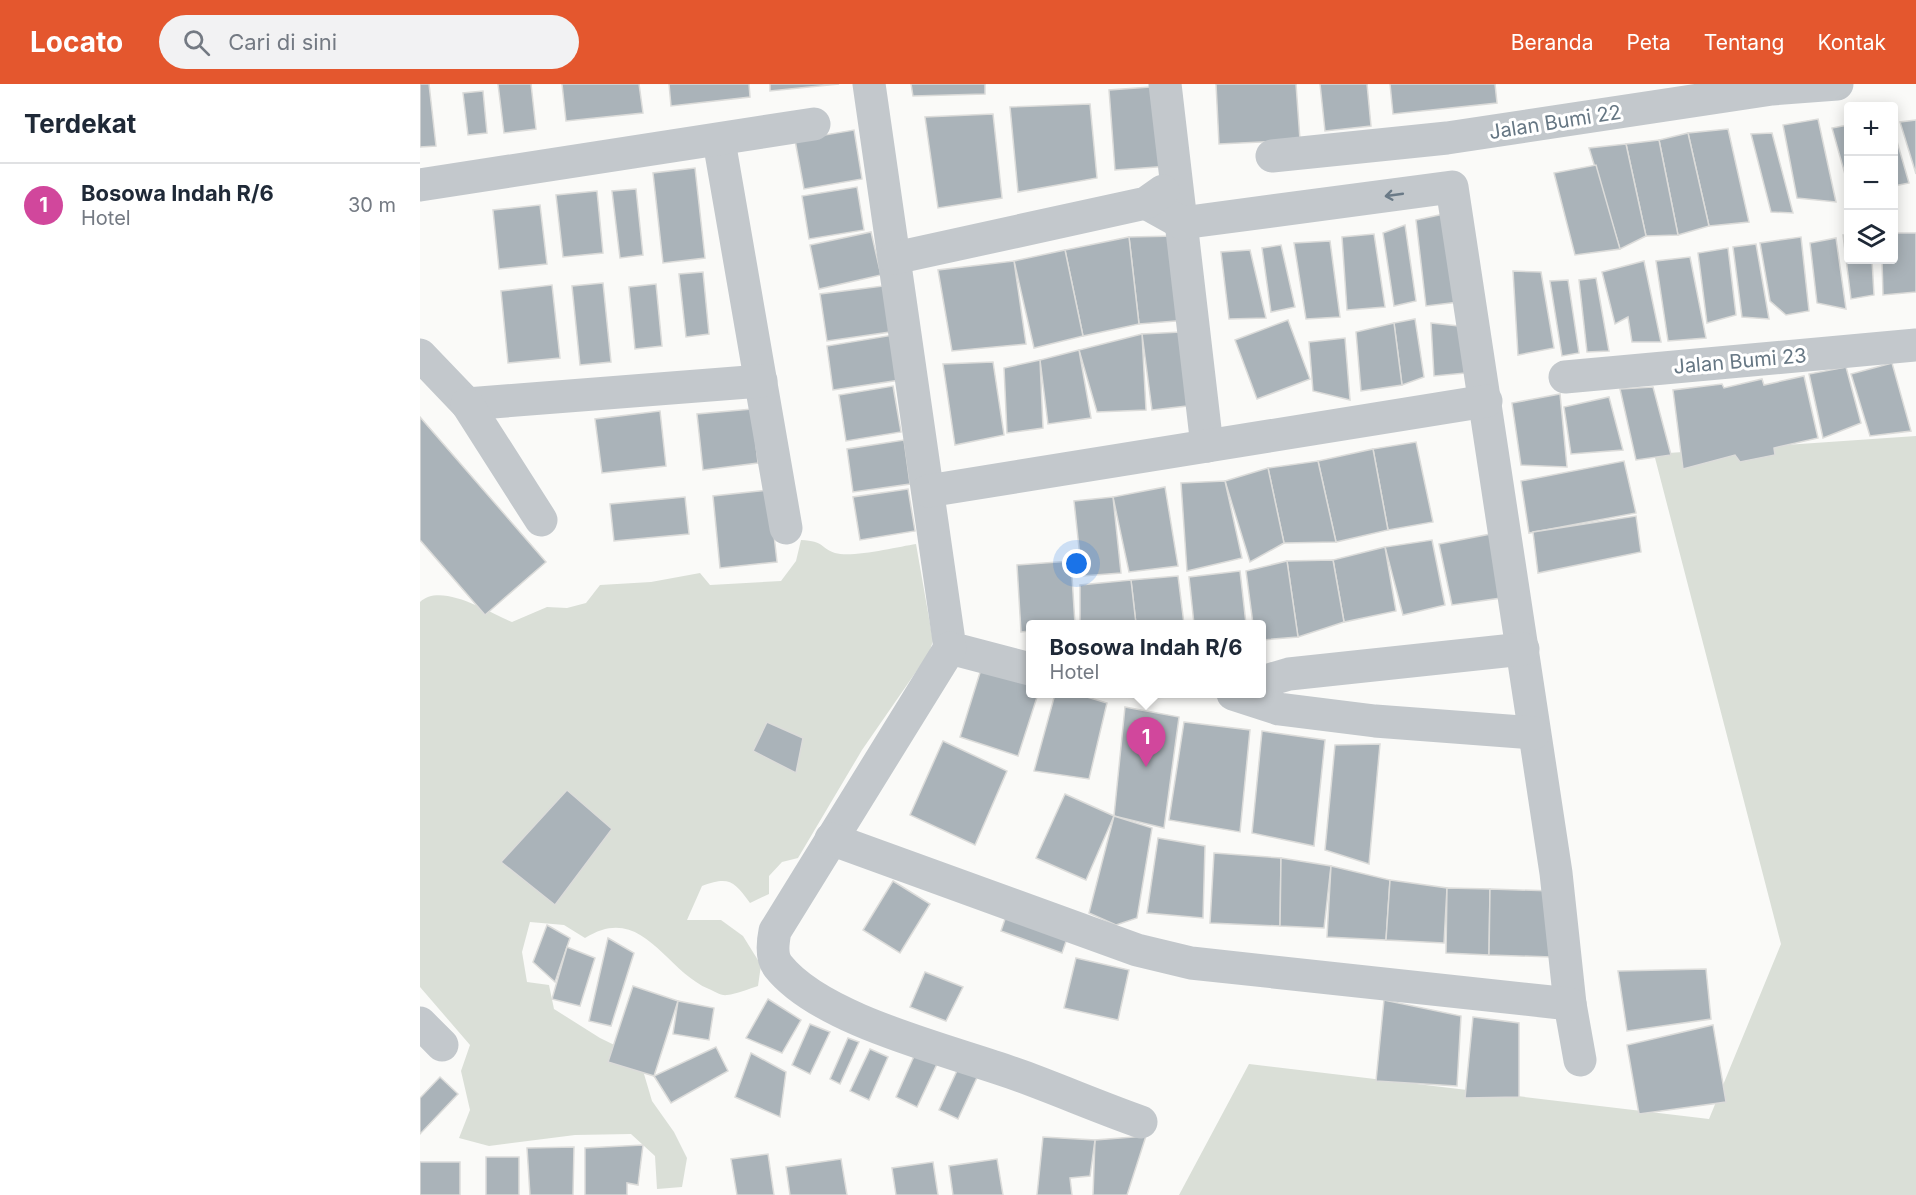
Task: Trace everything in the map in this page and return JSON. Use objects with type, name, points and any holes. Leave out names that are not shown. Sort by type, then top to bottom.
[{"type":"street","points":[[869,84],[950,648],[775,931],[772,945],[776,964],[810,996],[882,1029],[1021,1076],[1141,1122]]},
{"type":"street","points":[[1165,84],[1207,446]]},
{"type":"street","name":"Jalan Bumi 22","points":[[1272,156],[1447,138],[1772,86],[1837,84]]},
{"type":"street","points":[[420,185],[718,141],[814,124]]},
{"type":"street","points":[[718,141],[786,528]]},
{"type":"street","points":[[895,258],[1146,203],[1177,182]]},
{"type":"street","points":[[1146,203],[1182,223],[1452,187],[1556,873],[1570,1004],[1580,1060]]},
{"type":"street","name":"Jalan Bumi 23","points":[[1565,377],[1916,345]]},
{"type":"street","points":[[420,355],[467,404],[541,520]]},
{"type":"street","points":[[467,404],[761,381]]},
{"type":"street","points":[[928,491],[1486,401]]},
{"type":"street","points":[[950,648],[1026,668]]},
{"type":"street","points":[[1266,681],[1290,674],[1523,649]]},
{"type":"street","points":[[1247,698],[1279,709],[1375,721],[1534,733]]},
{"type":"street","points":[[831,839],[1137,950],[1191,963],[1570,1004]]},
{"type":"shaded area","points":[[1916,436],[1916,1195],[1179,1195],[1249,1064],[1709,1119],[1781,944],[1654,454]]},
{"type":"shaded area","points":[[801,540],[814,542],[830,551],[843,554],[916,544],[933,641],[929,653],[862,750],[798,858],[782,862],[769,876],[769,894],[750,903],[730,882],[719,881],[702,886],[687,920],[721,920],[743,936],[761,965],[758,986],[731,994],[718,993],[693,980],[637,933],[622,928],[605,929],[585,938],[564,925],[530,922],[522,952],[527,982],[549,985],[554,1009],[600,1038],[639,1057],[652,1101],[674,1132],[687,1158],[682,1187],[657,1189],[655,1156],[631,1134],[575,1135],[489,1146],[459,1138],[470,1110],[461,1071],[470,1045],[420,987],[420,602],[440,595],[452,597],[512,622],[547,607],[567,608],[586,603],[600,585],[651,582],[700,573],[710,585],[781,581],[796,561]]},
{"type":"building","points":[[420,84],[429,84],[436,146],[420,147]]},
{"type":"building","points":[[498,84],[531,84],[536,129],[504,133]]},
{"type":"building","points":[[562,84],[639,84],[643,113],[566,121]]},
{"type":"building","points":[[669,84],[749,84],[750,97],[671,106]]},
{"type":"building","points":[[770,84],[839,84],[770,91]]},
{"type":"building","points":[[911,84],[985,84],[985,94],[913,96]]},
{"type":"building","points":[[1216,84],[1296,84],[1300,140],[1219,144]]},
{"type":"building","points":[[1320,84],[1367,84],[1371,126],[1325,131]]},
{"type":"building","points":[[1390,84],[1495,84],[1497,103],[1393,114]]},
{"type":"building","points":[[1164,86],[1170,166],[1115,170],[1109,90]]},
{"type":"building","points":[[483,91],[487,133],[468,135],[463,93]]},
{"type":"building","points":[[1090,104],[1097,178],[1018,192],[1010,107]]},
{"type":"building","points":[[993,114],[1002,198],[938,208],[925,117]]},
{"type":"building","points":[[1818,119],[1836,202],[1797,198],[1783,125]]},
{"type":"building","points":[[1916,120],[1916,174],[1900,122]]},
{"type":"building","points":[[1844,126],[1844,171],[1832,128]]},
{"type":"building","points":[[1728,129],[1749,222],[1709,226],[1688,133]]},
{"type":"building","points":[[854,130],[862,179],[804,189],[795,140]]},
{"type":"building","points":[[1688,133],[1709,226],[1678,235],[1659,140]]},
{"type":"building","points":[[1772,133],[1793,213],[1771,212],[1751,134]]},
{"type":"building","points":[[1659,140],[1678,235],[1646,236],[1626,144]]},
{"type":"building","points":[[1626,144],[1646,236],[1620,249],[1589,148]]},
{"type":"building","points":[[1898,145],[1909,183],[1898,185]]},
{"type":"building","points":[[1596,165],[1620,249],[1575,255],[1554,173]]},
{"type":"building","points":[[695,168],[705,258],[663,263],[653,173]]},
{"type":"building","points":[[857,187],[864,230],[809,239],[802,196]]},
{"type":"building","points":[[636,189],[643,255],[620,258],[612,191]]},
{"type":"building","points":[[597,191],[603,253],[563,257],[556,195]]},
{"type":"building","points":[[540,205],[547,264],[499,269],[493,210]]},
{"type":"building","points":[[1453,212],[1467,301],[1426,306],[1416,220]]},
{"type":"building","points":[[1405,225],[1416,301],[1394,306],[1383,233]]},
{"type":"building","points":[[871,232],[881,275],[819,289],[810,245]]},
{"type":"building","points":[[1898,233],[1916,233],[1916,292],[1883,295],[1882,264],[1898,264]]},
{"type":"building","points":[[1374,234],[1385,307],[1347,310],[1342,237]]},
{"type":"building","points":[[1177,236],[1188,320],[1139,324],[1129,237]]},
{"type":"building","points":[[1129,237],[1139,324],[1083,336],[1065,250]]},
{"type":"building","points":[[1801,237],[1809,311],[1786,315],[1770,301],[1760,243]]},
{"type":"building","points":[[1836,238],[1846,309],[1817,303],[1810,243]]},
{"type":"building","points":[[1330,241],[1340,317],[1306,319],[1294,243]]},
{"type":"building","points":[[1756,244],[1769,319],[1742,317],[1733,247]]},
{"type":"building","points":[[1281,245],[1295,307],[1271,312],[1262,248]]},
{"type":"building","points":[[1728,248],[1736,315],[1707,323],[1698,253]]},
{"type":"building","points":[[1065,250],[1083,336],[1034,348],[1014,261]]},
{"type":"building","points":[[1250,250],[1266,318],[1229,319],[1221,252]]},
{"type":"building","points":[[1690,257],[1706,338],[1668,341],[1656,261]]},
{"type":"building","points":[[1014,261],[1026,344],[952,351],[938,270]]},
{"type":"building","points":[[1644,261],[1661,342],[1632,342],[1628,317],[1615,324],[1602,272]]},
{"type":"building","points":[[1847,264],[1872,264],[1874,295],[1851,299]]},
{"type":"building","points":[[1513,271],[1541,272],[1554,348],[1518,355]]},
{"type":"building","points":[[703,272],[709,334],[686,337],[679,274]]},
{"type":"building","points":[[1596,278],[1609,351],[1587,352],[1579,280]]},
{"type":"building","points":[[1568,280],[1579,353],[1562,356],[1550,281]]},
{"type":"building","points":[[603,283],[611,362],[580,365],[572,286]]},
{"type":"building","points":[[656,284],[662,346],[635,349],[629,287]]},
{"type":"building","points":[[552,285],[560,358],[508,363],[501,291]]},
{"type":"building","points":[[883,286],[890,332],[827,341],[820,294]]},
{"type":"building","points":[[1415,319],[1424,377],[1402,385],[1394,323]]},
{"type":"building","points":[[1288,320],[1310,379],[1257,399],[1235,340]]},
{"type":"building","points":[[1394,323],[1402,385],[1361,391],[1356,332]]},
{"type":"building","points":[[1431,323],[1468,327],[1476,372],[1434,376]]},
{"type":"building","points":[[1181,332],[1187,406],[1152,410],[1142,334]]},
{"type":"building","points":[[1142,334],[1146,410],[1097,412],[1079,350]]},
{"type":"building","points":[[893,335],[900,380],[833,390],[827,346]]},
{"type":"building","points":[[1345,338],[1350,400],[1313,391],[1309,342]]},
{"type":"building","points":[[1079,350],[1091,418],[1048,424],[1040,360]]},
{"type":"building","points":[[1040,360],[1043,428],[1007,433],[1004,368]]},
{"type":"building","points":[[993,362],[1004,435],[955,445],[943,364]]},
{"type":"building","points":[[1892,363],[1911,431],[1870,436],[1851,374]]},
{"type":"building","points":[[1846,367],[1861,423],[1823,438],[1809,374]]},
{"type":"building","points":[[1804,376],[1818,438],[1774,448],[1775,455],[1740,462],[1735,455],[1683,469],[1673,390],[1722,384],[1724,388],[1762,379],[1764,385]]},
{"type":"building","points":[[893,386],[901,432],[846,441],[839,395]]},
{"type":"building","points":[[1653,387],[1671,455],[1636,460],[1620,389]]},
{"type":"building","points":[[1560,394],[1567,467],[1521,465],[1512,403]]},
{"type":"building","points":[[1609,397],[1623,450],[1571,454],[1564,407]]},
{"type":"building","points":[[752,409],[758,463],[703,470],[697,414]]},
{"type":"building","points":[[660,411],[666,466],[602,473],[595,419]]},
{"type":"building","points":[[420,417],[546,562],[485,615],[420,540]]},
{"type":"building","points":[[904,440],[910,484],[853,492],[847,449]]},
{"type":"building","points":[[1416,442],[1433,522],[1388,530],[1373,449]]},
{"type":"building","points":[[1373,449],[1388,530],[1336,542],[1318,461]]},
{"type":"building","points":[[1318,461],[1336,542],[1284,543],[1268,468]]},
{"type":"building","points":[[1624,461],[1636,513],[1529,533],[1521,481]]},
{"type":"building","points":[[1268,468],[1284,543],[1250,562],[1225,481]]},
{"type":"building","points":[[1225,481],[1242,558],[1187,571],[1181,483]]},
{"type":"building","points":[[1165,487],[1178,566],[1129,572],[1113,497]]},
{"type":"building","points":[[908,489],[915,531],[860,540],[853,497]]},
{"type":"building","points":[[769,490],[777,562],[720,568],[713,496]]},
{"type":"building","points":[[685,497],[689,534],[614,541],[610,504]]},
{"type":"building","points":[[1113,497],[1121,573],[1082,576],[1074,501]]},
{"type":"building","points":[[1636,516],[1641,552],[1538,573],[1533,532]]},
{"type":"building","points":[[1496,533],[1508,597],[1452,605],[1439,544]]},
{"type":"building","points":[[1432,540],[1445,605],[1403,615],[1385,547]]},
{"type":"building","points":[[1385,547],[1396,611],[1344,622],[1333,560]]},
{"type":"building","points":[[1333,560],[1344,622],[1298,637],[1287,561]]},
{"type":"building","points":[[1071,561],[1075,620],[1026,620],[1026,631],[1021,632],[1017,565]]},
{"type":"building","points":[[1287,561],[1298,637],[1266,640],[1266,620],[1252,620],[1246,571]]},
{"type":"building","points":[[1240,571],[1246,620],[1194,620],[1189,577]]},
{"type":"building","points":[[1178,576],[1184,620],[1136,620],[1131,580]]},
{"type":"building","points":[[1131,580],[1136,620],[1080,620],[1080,585]]},
{"type":"building","points":[[983,663],[1026,676],[1026,698],[1037,698],[1018,756],[960,737]]},
{"type":"building","points":[[1054,698],[1090,698],[1107,703],[1089,779],[1034,771]]},
{"type":"building","points":[[1125,707],[1179,717],[1164,828],[1114,816]]},
{"type":"building","points":[[767,722],[803,738],[796,773],[753,751]]},
{"type":"building","points":[[1184,722],[1250,730],[1240,832],[1169,820]]},
{"type":"building","points":[[1262,731],[1325,740],[1314,846],[1252,833]]},
{"type":"building","points":[[943,741],[1007,771],[975,845],[910,815]]},
{"type":"building","points":[[1380,744],[1369,864],[1325,850],[1335,745]]},
{"type":"building","points":[[567,790],[612,829],[555,905],[501,862]]},
{"type":"building","points":[[1065,794],[1114,816],[1086,880],[1036,858]]},
{"type":"building","points":[[1114,816],[1152,828],[1137,918],[1116,925],[1089,913]]},
{"type":"building","points":[[1158,838],[1205,846],[1203,918],[1147,913]]},
{"type":"building","points":[[1214,853],[1281,858],[1280,926],[1210,923]]},
{"type":"building","points":[[1281,858],[1331,866],[1324,928],[1280,926]]},
{"type":"building","points":[[1331,866],[1390,880],[1386,940],[1327,937]]},
{"type":"building","points":[[1390,880],[1447,888],[1444,943],[1386,940]]},
{"type":"building","points":[[893,881],[930,904],[900,953],[863,930]]},
{"type":"building","points":[[1447,888],[1490,889],[1489,955],[1446,953]]},
{"type":"building","points":[[1490,889],[1553,891],[1552,957],[1489,955]]},
{"type":"building","points":[[1009,907],[1070,930],[1062,953],[1001,931]]},
{"type":"building","points":[[547,925],[570,938],[555,982],[533,962]]},
{"type":"building","points":[[608,938],[634,953],[611,1026],[589,1021]]},
{"type":"building","points":[[567,947],[595,958],[580,1006],[552,999]]},
{"type":"building","points":[[1076,958],[1129,970],[1118,1020],[1064,1008]]},
{"type":"building","points":[[1706,969],[1711,1019],[1627,1031],[1618,971]]},
{"type":"building","points":[[925,972],[963,987],[946,1021],[910,1007]]},
{"type":"building","points":[[633,986],[678,1001],[654,1076],[608,1062]]},
{"type":"building","points":[[768,999],[801,1020],[782,1053],[746,1038]]},
{"type":"building","points":[[1384,1000],[1461,1016],[1457,1086],[1376,1081]]},
{"type":"building","points":[[678,1001],[714,1008],[709,1040],[673,1034]]},
{"type":"building","points":[[1473,1017],[1519,1023],[1519,1097],[1465,1098]]},
{"type":"building","points":[[810,1024],[830,1032],[810,1074],[792,1065]]},
{"type":"building","points":[[1713,1025],[1726,1102],[1639,1114],[1627,1045]]},
{"type":"building","points":[[848,1038],[859,1042],[840,1084],[830,1079]]},
{"type":"building","points":[[716,1047],[728,1071],[671,1103],[654,1076]]},
{"type":"building","points":[[870,1049],[888,1057],[869,1100],[850,1091]]},
{"type":"building","points":[[751,1053],[786,1072],[780,1117],[735,1097]]},
{"type":"building","points":[[915,1054],[937,1064],[917,1107],[896,1097]]},
{"type":"building","points":[[961,1062],[980,1071],[958,1119],[939,1110]]},
{"type":"building","points":[[440,1077],[458,1094],[420,1134],[420,1098]]},
{"type":"building","points":[[1146,1136],[1127,1195],[1093,1195],[1095,1140]]},
{"type":"building","points":[[1043,1137],[1095,1140],[1090,1176],[1070,1178],[1072,1195],[1037,1195]]},
{"type":"building","points":[[643,1145],[638,1185],[627,1183],[627,1195],[585,1195],[585,1148]]},
{"type":"building","points":[[574,1147],[573,1195],[530,1195],[527,1148]]},
{"type":"building","points":[[768,1154],[774,1195],[737,1195],[731,1159]]},
{"type":"building","points":[[486,1157],[519,1157],[519,1195],[486,1195]]},
{"type":"building","points":[[841,1159],[847,1195],[790,1195],[786,1167]]},
{"type":"building","points":[[997,1159],[1003,1195],[953,1195],[949,1166]]},
{"type":"building","points":[[420,1162],[460,1162],[460,1195],[420,1195]]},
{"type":"building","points":[[933,1162],[938,1195],[896,1195],[892,1168]]},
{"type":"place","name":"Bosowa Indah R/6","points":[[1146,767]]}]
